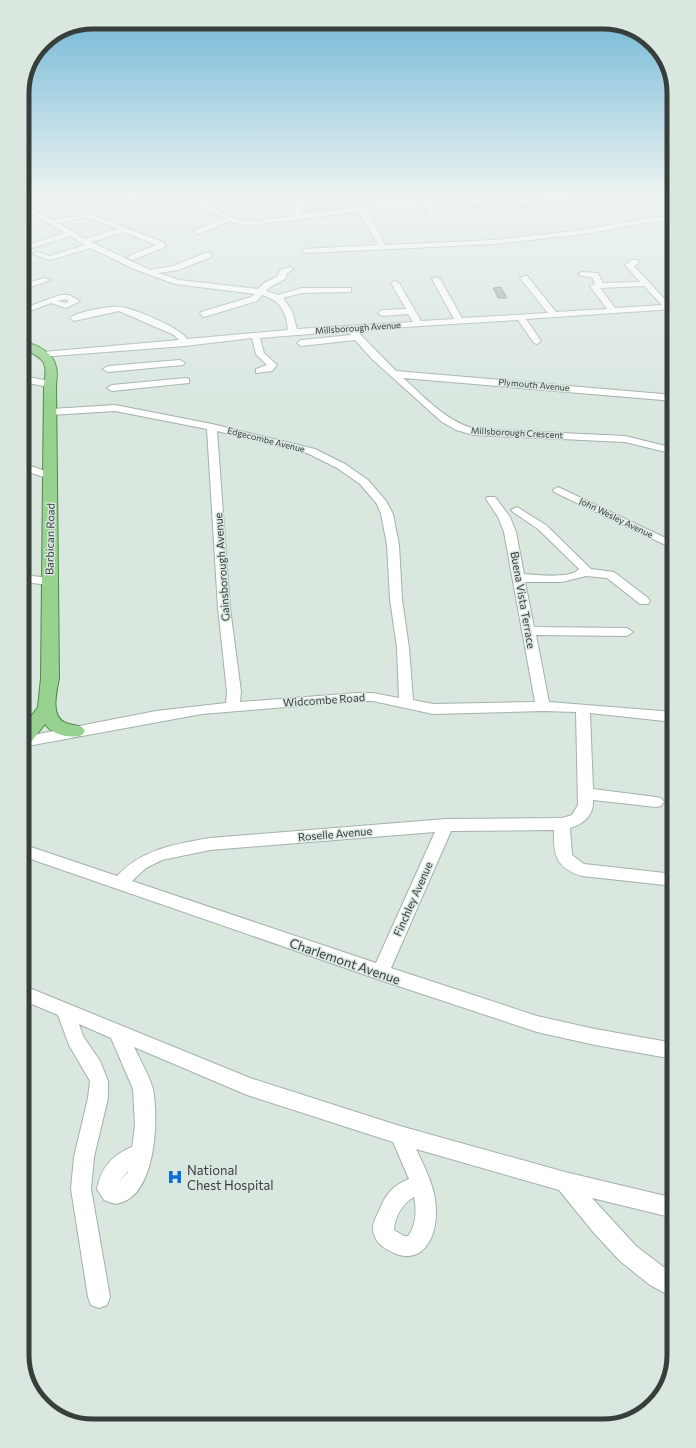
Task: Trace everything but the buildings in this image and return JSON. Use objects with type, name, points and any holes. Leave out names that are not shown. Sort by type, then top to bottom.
[{"type":"main road","name":"Barbican Road","points":[[29,348],[43,355],[53,366],[54,371],[50,384],[50,678],[47,708],[29,729]]},
{"type":"main road","points":[[47,708],[49,718],[55,726],[76,731]]},
{"type":"street","points":[[137,266],[171,280],[196,285],[257,292],[278,298],[283,302],[289,314],[293,332]]},
{"type":"street","points":[[150,272],[181,266]]},
{"type":"street","points":[[630,266],[667,303]]},
{"type":"street","points":[[204,314],[245,303],[257,297],[259,283],[278,268]]},
{"type":"street","points":[[257,292],[282,277],[283,272],[290,269]]},
{"type":"street","points":[[582,274],[590,274],[595,276],[636,276]]},
{"type":"street","points":[[595,276],[600,285]]},
{"type":"street","points":[[524,278],[552,314]]},
{"type":"street","points":[[436,279],[459,320]]},
{"type":"street","points":[[29,286],[47,280]]},
{"type":"street","points":[[395,283],[418,323]]},
{"type":"street","points":[[612,310],[594,286],[642,284]]},
{"type":"street","points":[[278,298],[282,295],[295,292],[348,290]]},
{"type":"street","points":[[29,309],[52,300]]},
{"type":"street","name":"Millsborough Avenue","points":[[43,355],[293,332],[667,307]]},
{"type":"street","points":[[74,318],[107,310],[124,310],[177,333],[182,337],[185,343]]},
{"type":"street","points":[[382,313],[411,311]]},
{"type":"street","points":[[520,316],[537,336]]},
{"type":"street","name":"Millsborough Crescent","points":[[349,328],[356,337],[394,374],[445,420],[460,428],[474,432],[499,434],[625,439],[667,449]]},
{"type":"street","points":[[255,335],[260,354],[272,365],[270,370],[259,371]]},
{"type":"street","points":[[300,343],[356,337]]},
{"type":"street","points":[[105,350],[114,398],[186,381]]},
{"type":"street","points":[[108,369],[180,363]]},
{"type":"street","name":"Plymouth Avenue","points":[[394,374],[667,397]]},
{"type":"street","points":[[29,380],[50,384]]},
{"type":"street","name":"Edgecombe Avenue","points":[[51,412],[114,398],[212,427],[311,451],[342,466],[364,482],[376,494],[387,514],[393,544],[396,599],[403,648],[406,704]]},
{"type":"street","name":"Gainsborough Avenue","points":[[212,427],[224,608],[234,692],[233,706]]},
{"type":"street","points":[[29,465],[50,460]]},
{"type":"street","points":[[29,468],[50,476]]},
{"type":"street","name":"John Wesley Avenue","points":[[558,490],[667,543]]},
{"type":"street","name":"Buena Vista Terrace","points":[[490,498],[507,523],[520,578],[528,631],[543,706]]},
{"type":"street","points":[[517,510],[542,527],[566,549],[585,568],[584,572]]},
{"type":"street","points":[[520,578],[564,578],[584,572],[610,575],[644,601]]},
{"type":"street","points":[[29,579],[49,581]]},
{"type":"street","points":[[528,631],[627,632]]},
{"type":"street","name":"Widcombe Road","points":[[29,735],[76,731],[163,714],[233,706],[357,697],[373,697],[433,709],[543,706],[583,708],[667,716]]},
{"type":"street","points":[[583,708],[586,794],[656,802]]},
{"type":"street","name":"Roselle Avenue","points":[[119,884],[139,864],[154,857],[177,850],[210,844],[446,826],[562,824],[574,822],[582,818],[586,805],[586,794]]},
{"type":"street","points":[[562,824],[562,856],[575,868],[667,879]]},
{"type":"street","name":"Finchley Avenue","points":[[380,973],[446,826]]},
{"type":"street","name":"Charlemont Avenue","points":[[29,852],[380,973],[537,1024],[595,1038],[667,1050]]},
{"type":"street","points":[[29,995],[247,1086],[400,1135],[565,1182],[667,1206]]},
{"type":"street","points":[[65,1010],[75,1039],[99,1081],[98,1098],[84,1157],[81,1189],[99,1297]]},
{"type":"street","points":[[118,1032],[143,1089],[146,1126],[141,1154]]},
{"type":"street","points":[[400,1135],[421,1185]]},
{"type":"street","points":[[565,1182],[615,1242],[654,1277],[667,1284]]},
{"type":"place","name":"National Chest Hospital","points":[[175,1177]]}]
